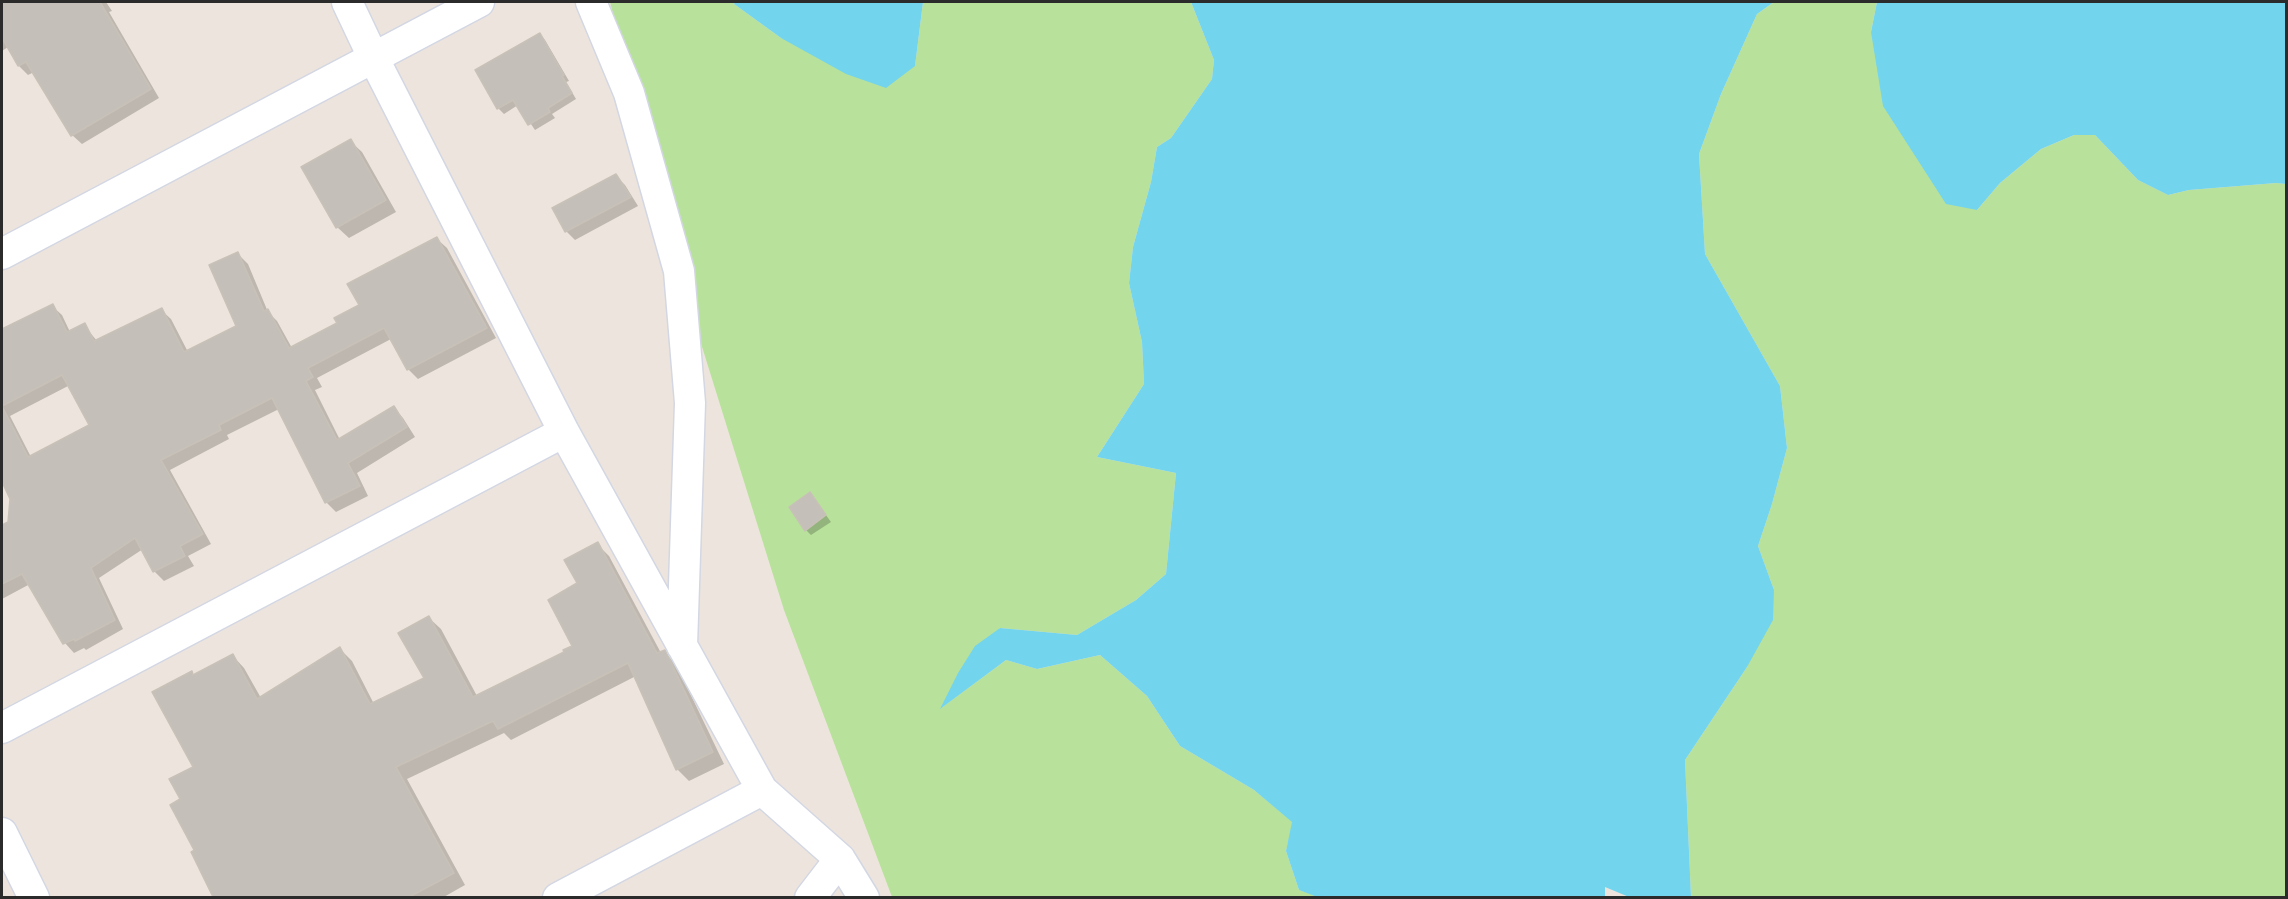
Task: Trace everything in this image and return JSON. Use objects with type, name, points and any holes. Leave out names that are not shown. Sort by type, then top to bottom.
[{"type":"street","points":[[347,2],[564,432],[762,790],[840,859],[864,897]]},
{"type":"street","points":[[2,254],[479,2]]},
{"type":"street","points":[[591,2],[629,93],[679,271],[690,403],[682,646]]},
{"type":"street","points":[[2,728],[564,432]]},
{"type":"street","points":[[558,897],[762,790]]},
{"type":"street","points":[[2,833],[34,897]]},
{"type":"street","points":[[810,897],[840,859]]},
{"type":"green space","points":[[610,2],[735,2],[734,4],[781,38],[915,66],[923,2],[1191,2],[1214,60],[1212,79],[1171,138],[1157,147],[1151,182],[1133,247],[1129,283],[1142,342],[1144,384],[1097,457],[1176,473],[1166,574],[1136,600],[1077,635],[1000,628],[941,708],[1006,660],[1037,669],[1100,655],[1147,696],[1180,746],[1254,790],[1293,822],[1286,851],[1299,890],[1320,897],[892,897],[784,610],[670,244]]},
{"type":"green space","points":[[1774,2],[1877,2],[1871,32],[1977,210],[2000,183],[2041,149],[2074,135],[2095,135],[2138,180],[2168,195],[2189,190],[2286,184],[2286,897],[1691,897],[1685,760],[1747,667],[1774,590],[1758,546],[1787,448],[1780,386],[1705,254],[1699,154],[1721,94],[1757,14]]},
{"type":"water","points":[[735,2],[923,2],[915,66],[886,88],[846,74],[781,38],[734,4]]},
{"type":"water","points":[[1191,2],[1774,2],[1757,14],[1721,94],[1699,154],[1705,254],[1780,386],[1787,448],[1758,546],[1774,590],[1773,620],[1747,667],[1685,760],[1691,897],[1629,897],[1605,887],[1605,898],[1320,898],[1299,890],[1286,851],[1292,822],[1254,790],[1180,746],[1147,696],[1100,655],[1037,669],[1006,660],[940,709],[975,646],[1000,628],[1077,635],[1136,600],[1166,574],[1176,473],[1097,457],[1144,384],[1142,342],[1129,283],[1133,247],[1151,182],[1157,147],[1171,138],[1212,79],[1214,60]]},
{"type":"water","points":[[1877,2],[2286,2],[2286,184],[2189,190],[2168,195],[2138,180],[2095,135],[2074,135],[2041,149],[2000,183],[1977,210],[1946,204],[1883,106],[1871,32]]},
{"type":"building","points":[[2,2],[100,2],[151,89],[71,136],[26,62],[18,66],[2,38]]},
{"type":"building","points":[[540,33],[572,93],[548,108],[550,112],[528,125],[513,100],[497,109],[475,70]]},
{"type":"building","points":[[351,139],[386,200],[336,228],[301,167]]},
{"type":"building","points":[[616,174],[631,197],[565,232],[552,208]]},
{"type":"building","points":[[437,237],[487,328],[407,370],[384,328],[308,368],[313,377],[306,381],[337,440],[394,406],[407,427],[348,463],[360,486],[325,503],[272,398],[219,425],[221,430],[161,460],[203,534],[180,546],[185,556],[153,572],[135,538],[91,568],[115,620],[75,641],[74,639],[63,644],[22,574],[2,584],[2,525],[8,522],[10,499],[2,482],[2,329],[53,304],[67,332],[85,323],[94,341],[162,308],[184,352],[236,326],[209,265],[238,252],[264,311],[268,309],[289,348],[337,323],[334,318],[359,305],[347,284]],"holes":[[[62,375],[89,425],[28,457],[2,406]]]},
{"type":"building","points":[[810,492],[826,515],[805,531],[789,507]]},
{"type":"building","points":[[598,542],[657,653],[665,650],[713,752],[676,770],[628,663],[498,729],[493,721],[396,767],[454,873],[409,897],[213,897],[191,852],[194,850],[170,805],[180,799],[169,779],[193,767],[152,692],[192,671],[193,675],[233,654],[257,699],[340,647],[370,704],[424,678],[398,633],[429,616],[473,697],[572,646],[548,600],[577,583],[564,560]]}]
